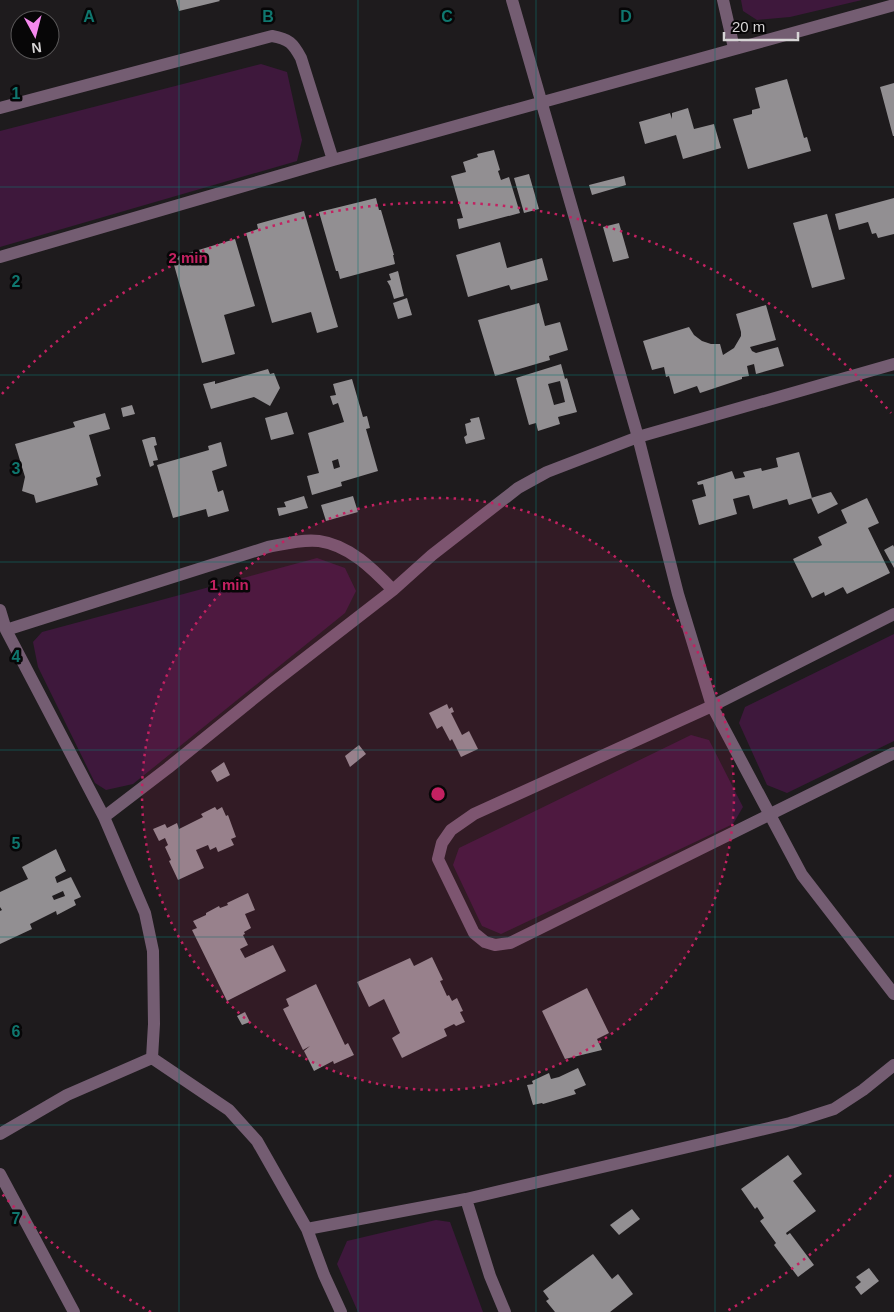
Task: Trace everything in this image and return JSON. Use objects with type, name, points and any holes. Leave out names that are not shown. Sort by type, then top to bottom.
[{"type":"street","points":[[512,0],[638,437],[678,594],[712,706],[802,875],[894,994]]},
{"type":"street","points":[[723,0],[734,48]]},
{"type":"street","points":[[0,257],[333,160],[894,5]]},
{"type":"street","points":[[0,108],[272,36],[285,38],[296,47],[301,58],[333,160]]},
{"type":"street","points":[[104,817],[393,590],[432,555],[518,488],[547,472],[638,437],[894,364]]},
{"type":"street","points":[[6,630],[268,547],[296,542],[319,541],[340,546],[374,570],[393,590]]},
{"type":"street","points":[[0,610],[6,630],[104,817],[145,913],[153,950],[154,1024],[152,1058]]},
{"type":"street","points":[[894,614],[712,706],[474,814],[451,830],[442,843],[438,859],[474,933],[485,942],[495,945],[510,943],[894,753]]},
{"type":"street","points":[[0,1134],[67,1095],[152,1058]]},
{"type":"street","points":[[152,1058],[229,1110],[257,1141],[307,1229],[324,1275],[341,1312]]},
{"type":"street","points":[[307,1229],[466,1198],[790,1123],[834,1109],[863,1090],[894,1065]]},
{"type":"street","points":[[0,1174],[74,1312]]},
{"type":"street","points":[[466,1198],[490,1276],[504,1312]]},
{"type":"shaded area","points":[[741,0],[862,0],[790,17],[757,20],[743,11]]},
{"type":"shaded area","points":[[261,64],[287,72],[302,140],[297,161],[0,247],[0,131]]},
{"type":"shaded area","points":[[317,558],[345,568],[356,591],[345,613],[133,784],[106,790],[95,783],[38,667],[33,642],[42,632]]},
{"type":"shaded area","points":[[894,634],[894,741],[787,793],[767,785],[739,723],[745,707]]},
{"type":"shaded area","points":[[691,735],[709,740],[743,807],[733,824],[501,934],[482,926],[453,865],[459,848]]},
{"type":"shaded area","points":[[436,1220],[450,1222],[483,1312],[358,1312],[337,1264],[347,1241]]},
{"type":"building","points":[[176,0],[219,0],[220,1],[179,11]]},
{"type":"building","points":[[787,79],[804,138],[807,137],[811,151],[748,169],[733,119],[752,114],[752,110],[760,108],[755,88]]},
{"type":"building","points":[[894,83],[894,136],[893,136],[880,87]]},
{"type":"building","points":[[688,108],[694,129],[714,124],[721,148],[683,159],[676,135],[645,144],[639,122],[670,113],[672,119],[672,113]]},
{"type":"building","points":[[494,150],[501,180],[509,177],[520,213],[459,229],[457,219],[463,218],[451,176],[466,172],[463,162],[478,157],[477,154]]},
{"type":"building","points":[[529,174],[539,209],[524,213],[514,178]]},
{"type":"building","points":[[624,176],[626,185],[592,195],[589,185]]},
{"type":"building","points":[[376,198],[394,255],[395,264],[340,279],[319,212]]},
{"type":"building","points":[[894,198],[894,234],[878,238],[876,233],[872,234],[868,222],[839,230],[835,214]]},
{"type":"building","points":[[304,211],[338,327],[317,333],[311,312],[272,323],[246,233],[258,229],[257,224]]},
{"type":"building","points":[[827,214],[845,279],[812,288],[793,223]]},
{"type":"building","points":[[619,223],[629,258],[613,262],[603,227]]},
{"type":"building","points":[[235,239],[255,306],[224,315],[235,354],[202,363],[172,258]]},
{"type":"building","points":[[500,242],[507,268],[542,258],[548,280],[511,290],[509,285],[468,297],[456,255]]},
{"type":"building","points":[[398,271],[404,296],[394,299],[387,281],[391,280],[389,274]]},
{"type":"building","points":[[407,298],[412,315],[398,319],[393,303]]},
{"type":"building","points":[[539,303],[545,326],[560,322],[568,350],[549,356],[550,360],[495,376],[478,320]]},
{"type":"building","points":[[766,305],[776,340],[750,347],[756,353],[778,347],[784,366],[756,374],[754,364],[747,366],[749,376],[742,377],[742,379],[700,393],[697,386],[674,394],[669,376],[666,377],[664,367],[652,370],[643,341],[689,327],[694,335],[702,341],[720,344],[723,355],[734,348],[741,336],[736,314]]},
{"type":"building","points":[[561,364],[577,412],[558,417],[560,424],[538,431],[536,423],[529,425],[516,378]],"holes":[[[560,381],[565,402],[554,405],[548,384]]]},
{"type":"building","points":[[268,369],[270,374],[274,373],[280,388],[270,406],[254,397],[211,409],[203,384],[215,381],[215,384]]},
{"type":"building","points":[[352,379],[363,417],[367,416],[370,428],[366,429],[378,471],[341,482],[342,486],[312,495],[307,476],[319,473],[308,433],[344,422],[338,403],[333,405],[330,396],[336,395],[333,384]],"holes":[[[338,459],[340,467],[334,469],[332,461]]]},
{"type":"building","points":[[132,405],[135,414],[123,417],[121,408]]},
{"type":"building","points":[[287,412],[294,434],[271,440],[265,418]]},
{"type":"building","points":[[105,413],[110,429],[89,435],[101,476],[96,478],[98,485],[36,503],[34,495],[22,491],[25,477],[15,444],[75,427],[73,422]]},
{"type":"building","points":[[479,417],[485,439],[466,444],[464,437],[467,435],[465,424],[471,422],[470,419]]},
{"type":"building","points":[[155,437],[157,445],[154,446],[158,460],[153,461],[154,465],[150,467],[142,440]]},
{"type":"building","points":[[221,442],[227,466],[212,471],[218,492],[223,490],[229,511],[208,517],[206,509],[173,518],[157,465],[209,450],[208,446]]},
{"type":"building","points":[[799,452],[812,498],[789,505],[787,499],[753,509],[749,495],[733,499],[737,514],[699,525],[692,500],[706,496],[703,484],[698,485],[697,482],[732,471],[735,479],[745,477],[743,472],[761,468],[762,471],[778,467],[776,458]]},
{"type":"building","points":[[831,492],[838,504],[818,514],[811,498]]},
{"type":"building","points":[[304,496],[308,508],[279,516],[277,508],[286,507],[284,502]]},
{"type":"building","points":[[353,496],[358,512],[326,521],[321,505]]},
{"type":"building","points":[[867,498],[879,523],[868,528],[890,573],[847,594],[843,587],[825,596],[824,592],[812,598],[793,559],[822,545],[818,537],[847,523],[841,510]]},
{"type":"building","points":[[893,545],[894,547],[894,568],[884,550]]},
{"type":"building","points":[[447,704],[449,709],[452,707],[454,712],[451,713],[462,735],[469,731],[478,749],[461,757],[452,739],[450,741],[442,726],[437,729],[429,713]]},
{"type":"building","points":[[359,745],[366,754],[350,767],[345,756]]},
{"type":"building","points":[[224,762],[230,775],[217,782],[211,771]]},
{"type":"building","points":[[215,807],[217,810],[222,807],[226,816],[228,815],[236,837],[231,839],[234,845],[218,852],[216,847],[210,850],[208,845],[196,850],[204,868],[178,880],[169,861],[171,860],[165,847],[168,845],[165,838],[159,841],[153,829],[165,824],[167,828],[177,823],[179,829],[203,817],[201,814]]},
{"type":"building","points":[[56,849],[66,871],[55,877],[57,883],[71,877],[81,897],[74,900],[76,905],[57,915],[56,911],[30,924],[32,929],[0,944],[0,911],[2,910],[0,907],[0,892],[28,879],[22,867]],"holes":[[[63,891],[65,896],[54,900],[52,896]]]},
{"type":"building","points":[[248,893],[255,910],[245,914],[251,928],[244,932],[245,934],[243,935],[248,945],[240,949],[245,958],[273,945],[286,971],[227,1001],[192,930],[197,928],[193,921],[219,906],[220,908],[228,905],[227,903]]},
{"type":"building","points":[[432,957],[443,980],[440,981],[447,996],[449,995],[452,1001],[457,998],[463,1011],[460,1012],[465,1022],[456,1026],[454,1024],[444,1029],[447,1036],[402,1058],[392,1038],[400,1033],[384,999],[369,1007],[357,982],[410,958],[414,966]]},
{"type":"building","points":[[316,984],[345,1045],[348,1043],[354,1055],[334,1064],[333,1061],[314,1071],[304,1051],[310,1046],[303,1050],[283,1009],[289,1006],[286,999]]},
{"type":"building","points":[[587,988],[609,1033],[597,1039],[602,1050],[565,1059],[542,1011]]},
{"type":"building","points":[[245,1012],[250,1022],[242,1025],[237,1016]]},
{"type":"building","points":[[578,1068],[586,1085],[574,1090],[576,1094],[543,1104],[533,1105],[527,1085],[533,1084],[532,1081],[549,1073],[551,1079]]},
{"type":"building","points":[[788,1155],[802,1174],[793,1181],[816,1211],[786,1233],[787,1235],[790,1233],[814,1265],[798,1277],[774,1245],[776,1243],[760,1221],[764,1218],[757,1207],[755,1209],[741,1189]]},
{"type":"building","points":[[632,1209],[640,1219],[619,1235],[610,1225]]},
{"type":"building","points":[[593,1254],[612,1279],[618,1274],[633,1294],[610,1312],[555,1312],[546,1301],[549,1299],[543,1291]]},
{"type":"building","points":[[869,1268],[879,1281],[861,1295],[855,1287],[861,1282],[856,1277]]}]
